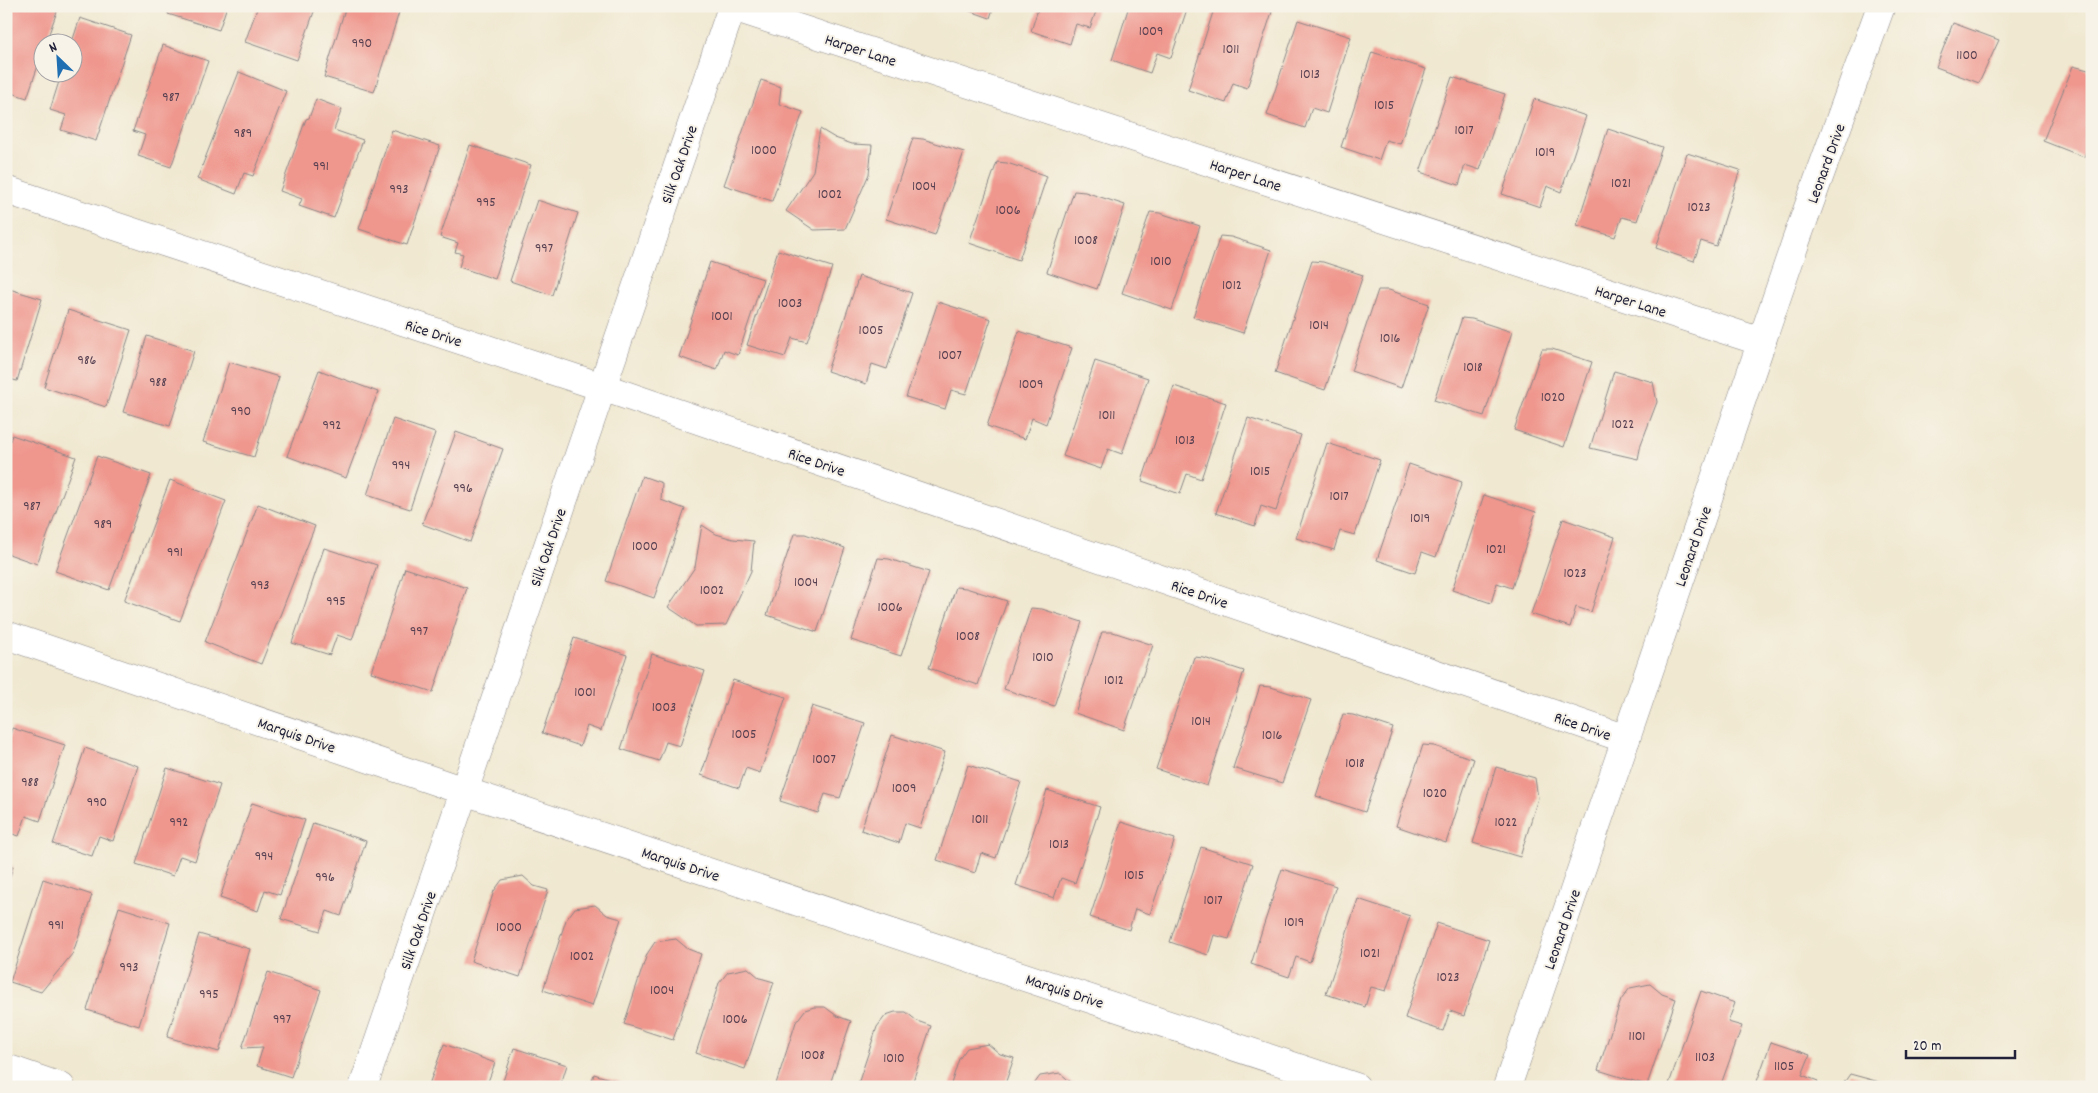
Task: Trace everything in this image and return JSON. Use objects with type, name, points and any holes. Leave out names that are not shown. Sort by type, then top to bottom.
[{"type":"street","name":"Leonard Drive","points":[[1507,1087],[1762,342],[1881,6]]},
{"type":"street","name":"Harper Lane","points":[[731,7],[1762,342]]},
{"type":"street","name":"Silk Oak Drive","points":[[363,1087],[731,7]]},
{"type":"street","name":"Rice Drive","points":[[6,190],[602,387],[1626,740]]},
{"type":"street","name":"Marquis Drive","points":[[6,635],[464,791],[1356,1087]]},
{"type":"street","points":[[6,1068],[61,1087]]},
{"type":"building","points":[[6,6],[59,6],[50,32],[32,32],[32,82],[27,98],[12,93],[6,99]]},
{"type":"building","points":[[170,6],[227,6],[219,30],[168,14]]},
{"type":"building","points":[[258,6],[316,6],[297,60],[245,42]]},
{"type":"building","points":[[346,6],[401,6],[374,92],[324,77]]},
{"type":"building","points":[[956,6],[994,6],[990,18]]},
{"type":"building","points":[[1039,6],[1098,6],[1090,28],[1076,24],[1070,44],[1031,31]]},
{"type":"building","points":[[1129,6],[1188,6],[1171,58],[1157,53],[1150,73],[1112,60]]},
{"type":"building","points":[[1215,6],[1253,6],[1272,12],[1247,88],[1233,83],[1226,103],[1188,90]]},
{"type":"building","points":[[80,18],[131,35],[96,141],[61,130],[66,115],[50,110],[59,82],[82,82],[82,32],[75,32]]},
{"type":"building","points":[[1298,20],[1351,37],[1327,113],[1312,108],[1305,128],[1267,115]]},
{"type":"building","points":[[1953,23],[1999,40],[1979,83],[1936,67]]},
{"type":"building","points":[[163,45],[208,61],[171,167],[138,156],[145,135],[133,131]]},
{"type":"building","points":[[1372,52],[1426,69],[1400,144],[1386,140],[1379,160],[1341,147]]},
{"type":"building","points":[[2073,66],[2092,71],[2092,136],[2084,157],[2043,141]]},
{"type":"building","points":[[239,72],[286,91],[253,176],[244,173],[236,194],[197,179]]},
{"type":"building","points":[[1452,77],[1505,94],[1480,170],[1465,165],[1459,185],[1420,172]]},
{"type":"building","points":[[761,80],[781,87],[779,104],[803,112],[772,201],[724,185]]},
{"type":"building","points":[[316,99],[342,109],[334,130],[363,140],[334,218],[299,206],[302,199],[280,191],[306,119],[309,118]]},
{"type":"building","points":[[1534,99],[1586,116],[1561,192],[1547,186],[1540,207],[1502,194]]},
{"type":"building","points":[[820,129],[835,138],[852,144],[872,145],[869,174],[845,229],[814,230],[786,211],[813,171]]},
{"type":"building","points":[[1608,129],[1662,147],[1637,221],[1622,217],[1615,237],[1577,225]]},
{"type":"building","points":[[392,130],[440,146],[407,245],[359,229]]},
{"type":"building","points":[[913,138],[923,139],[964,152],[935,235],[886,219]]},
{"type":"building","points":[[470,145],[531,165],[495,279],[459,267],[463,254],[455,252],[458,243],[440,237]]},
{"type":"building","points":[[1687,153],[1740,170],[1716,246],[1701,241],[1694,261],[1656,248]]},
{"type":"building","points":[[997,162],[1007,163],[1047,176],[1019,260],[969,243]]},
{"type":"building","points":[[1074,191],[1085,192],[1125,205],[1097,289],[1047,272]]},
{"type":"building","points":[[537,200],[578,213],[552,295],[510,281]]},
{"type":"building","points":[[1150,212],[1160,213],[1200,226],[1172,310],[1122,293]]},
{"type":"building","points":[[1220,236],[1231,237],[1271,250],[1243,333],[1193,317]]},
{"type":"building","points":[[778,250],[832,267],[807,342],[792,338],[785,357],[747,345]]},
{"type":"building","points":[[1312,261],[1323,262],[1363,275],[1325,390],[1275,373]]},
{"type":"building","points":[[710,262],[763,279],[738,355],[724,350],[717,370],[679,357]]},
{"type":"building","points":[[859,276],[912,293],[887,369],[872,364],[866,384],[827,371]]},
{"type":"building","points":[[6,288],[42,299],[17,381],[6,378]]},
{"type":"building","points":[[1378,290],[1389,290],[1429,304],[1401,388],[1351,371]]},
{"type":"building","points":[[938,302],[991,319],[966,394],[951,390],[945,409],[906,397]]},
{"type":"building","points":[[68,310],[131,330],[106,407],[44,387]]},
{"type":"building","points":[[1462,318],[1472,319],[1512,332],[1484,416],[1434,400]]},
{"type":"building","points":[[1019,331],[1072,348],[1046,424],[1032,418],[1025,439],[987,426]]},
{"type":"building","points":[[147,336],[194,351],[170,426],[123,412]]},
{"type":"building","points":[[1542,349],[1552,349],[1592,362],[1564,447],[1514,430]]},
{"type":"building","points":[[1095,361],[1148,378],[1122,454],[1108,449],[1101,469],[1063,456]]},
{"type":"building","points":[[229,362],[279,377],[254,457],[203,442]]},
{"type":"building","points":[[319,370],[378,392],[346,478],[287,456]]},
{"type":"building","points":[[1614,371],[1653,382],[1657,402],[1641,444],[1638,459],[1590,448]]},
{"type":"building","points":[[1174,386],[1226,403],[1201,479],[1187,474],[1180,494],[1142,481]]},
{"type":"building","points":[[1248,418],[1301,435],[1276,511],[1261,506],[1255,526],[1216,513]]},
{"type":"building","points":[[393,419],[435,433],[410,509],[367,495]]},
{"type":"building","points":[[456,432],[503,449],[470,542],[422,524]]},
{"type":"building","points":[[12,435],[76,457],[37,564],[6,553],[6,452]]},
{"type":"building","points":[[1327,443],[1380,460],[1355,535],[1340,531],[1334,550],[1296,538]]},
{"type":"building","points":[[97,456],[151,475],[109,590],[55,571]]},
{"type":"building","points":[[1409,464],[1462,482],[1436,557],[1422,552],[1415,573],[1377,560]]},
{"type":"building","points":[[642,476],[662,483],[661,500],[685,509],[654,598],[606,581]]},
{"type":"building","points":[[170,480],[226,501],[180,621],[124,601]]},
{"type":"building","points":[[1484,495],[1536,512],[1512,588],[1497,583],[1491,603],[1452,590]]},
{"type":"building","points":[[258,504],[315,526],[261,664],[205,642]]},
{"type":"building","points":[[1563,519],[1615,537],[1591,612],[1576,607],[1570,627],[1531,614]]},
{"type":"building","points":[[702,525],[716,534],[733,539],[754,541],[751,571],[726,625],[696,626],[668,607],[695,567]]},
{"type":"building","points":[[794,534],[805,534],[845,548],[817,632],[767,615]]},
{"type":"building","points":[[324,548],[377,565],[352,640],[337,635],[330,655],[292,643]]},
{"type":"building","points":[[878,558],[889,559],[929,572],[901,656],[851,640]]},
{"type":"building","points":[[405,568],[467,588],[433,692],[371,672]]},
{"type":"building","points":[[956,587],[966,588],[1007,601],[978,685],[929,668]]},
{"type":"building","points":[[1031,608],[1042,609],[1082,622],[1054,706],[1004,689]]},
{"type":"building","points":[[1102,632],[1113,632],[1153,645],[1124,730],[1075,713]]},
{"type":"building","points":[[574,638],[627,655],[601,731],[587,726],[580,746],[542,733]]},
{"type":"building","points":[[652,654],[705,671],[680,746],[666,742],[659,761],[621,749]]},
{"type":"building","points":[[1194,657],[1204,658],[1244,671],[1207,786],[1156,769]]},
{"type":"building","points":[[733,680],[786,697],[760,773],[746,768],[739,788],[701,775]]},
{"type":"building","points":[[1260,686],[1271,687],[1311,700],[1282,783],[1233,768]]},
{"type":"building","points":[[812,706],[865,723],[840,798],[825,794],[818,813],[780,801]]},
{"type":"building","points":[[1343,714],[1353,715],[1393,728],[1365,812],[1316,796]]},
{"type":"building","points":[[12,728],[65,745],[40,821],[26,816],[19,836],[6,832],[6,746]]},
{"type":"building","points":[[892,735],[945,752],[920,828],[905,823],[899,843],[861,830]]},
{"type":"building","points":[[1423,745],[1434,746],[1474,759],[1446,843],[1396,826]]},
{"type":"building","points":[[85,748],[138,766],[113,841],[99,836],[92,856],[53,844]]},
{"type":"building","points":[[968,765],[1021,782],[996,858],[981,853],[975,873],[937,860]]},
{"type":"building","points":[[1496,767],[1535,778],[1538,798],[1520,857],[1473,843]]},
{"type":"building","points":[[167,768],[220,785],[195,861],[180,856],[173,876],[136,864]]},
{"type":"building","points":[[1047,790],[1100,807],[1075,883],[1061,878],[1054,898],[1016,885]]},
{"type":"building","points":[[252,803],[305,820],[280,895],[265,890],[258,911],[220,898]]},
{"type":"building","points":[[1121,822],[1175,839],[1150,914],[1135,909],[1129,930],[1090,917]]},
{"type":"building","points":[[313,823],[366,841],[341,916],[327,911],[320,931],[281,919]]},
{"type":"building","points":[[1201,847],[1253,864],[1229,939],[1214,935],[1208,955],[1170,942]]},
{"type":"building","points":[[6,864],[13,866],[7,887],[6,887]]},
{"type":"building","points":[[1282,869],[1336,886],[1310,962],[1296,957],[1289,977],[1251,964]]},
{"type":"building","points":[[523,876],[534,886],[548,890],[520,977],[471,961],[494,891],[502,880]]},
{"type":"building","points":[[43,879],[92,895],[73,953],[41,992],[10,982]]},
{"type":"building","points":[[1358,899],[1410,916],[1386,991],[1371,987],[1365,1007],[1326,994]]},
{"type":"building","points":[[595,905],[607,915],[621,919],[592,1006],[543,990],[566,920],[575,908]]},
{"type":"building","points":[[119,907],[170,923],[139,1026],[87,1010]]},
{"type":"building","points":[[1437,923],[1489,940],[1464,1016],[1450,1011],[1443,1031],[1405,1018]]},
{"type":"building","points":[[199,934],[250,949],[219,1052],[167,1037]]},
{"type":"building","points":[[676,939],[688,949],[701,954],[673,1040],[624,1024],[647,954],[655,942]]},
{"type":"building","points":[[748,968],[760,978],[774,982],[745,1069],[696,1053],[719,983],[728,972]]},
{"type":"building","points":[[268,972],[321,990],[291,1077],[257,1066],[263,1047],[242,1048]]},
{"type":"building","points":[[1650,984],[1662,994],[1676,999],[1647,1085],[1598,1070],[1621,1000],[1630,988]]},
{"type":"building","points":[[1701,991],[1735,1003],[1728,1022],[1742,1026],[1720,1087],[1668,1087]]},
{"type":"building","points":[[814,1007],[825,1007],[837,1016],[851,1021],[829,1087],[775,1087],[796,1022],[805,1010]]},
{"type":"building","points":[[895,1012],[906,1012],[917,1021],[931,1026],[911,1087],[857,1087],[877,1027],[886,1015]]},
{"type":"building","points":[[1771,1042],[1810,1055],[1802,1075],[1818,1081],[1816,1087],[1755,1087]]},
{"type":"building","points":[[444,1044],[495,1063],[486,1087],[428,1087]]},
{"type":"building","points":[[988,1044],[1000,1054],[1014,1058],[1004,1087],[950,1087],[959,1059],[967,1048]]},
{"type":"building","points":[[514,1048],[567,1065],[560,1087],[501,1087]]},
{"type":"building","points":[[1060,1073],[1072,1083],[1083,1087],[1032,1087],[1040,1076]]},
{"type":"building","points":[[594,1074],[632,1086],[632,1087],[590,1087]]},
{"type":"building","points":[[1850,1074],[1883,1083],[1885,1087],[1841,1087]]}]
